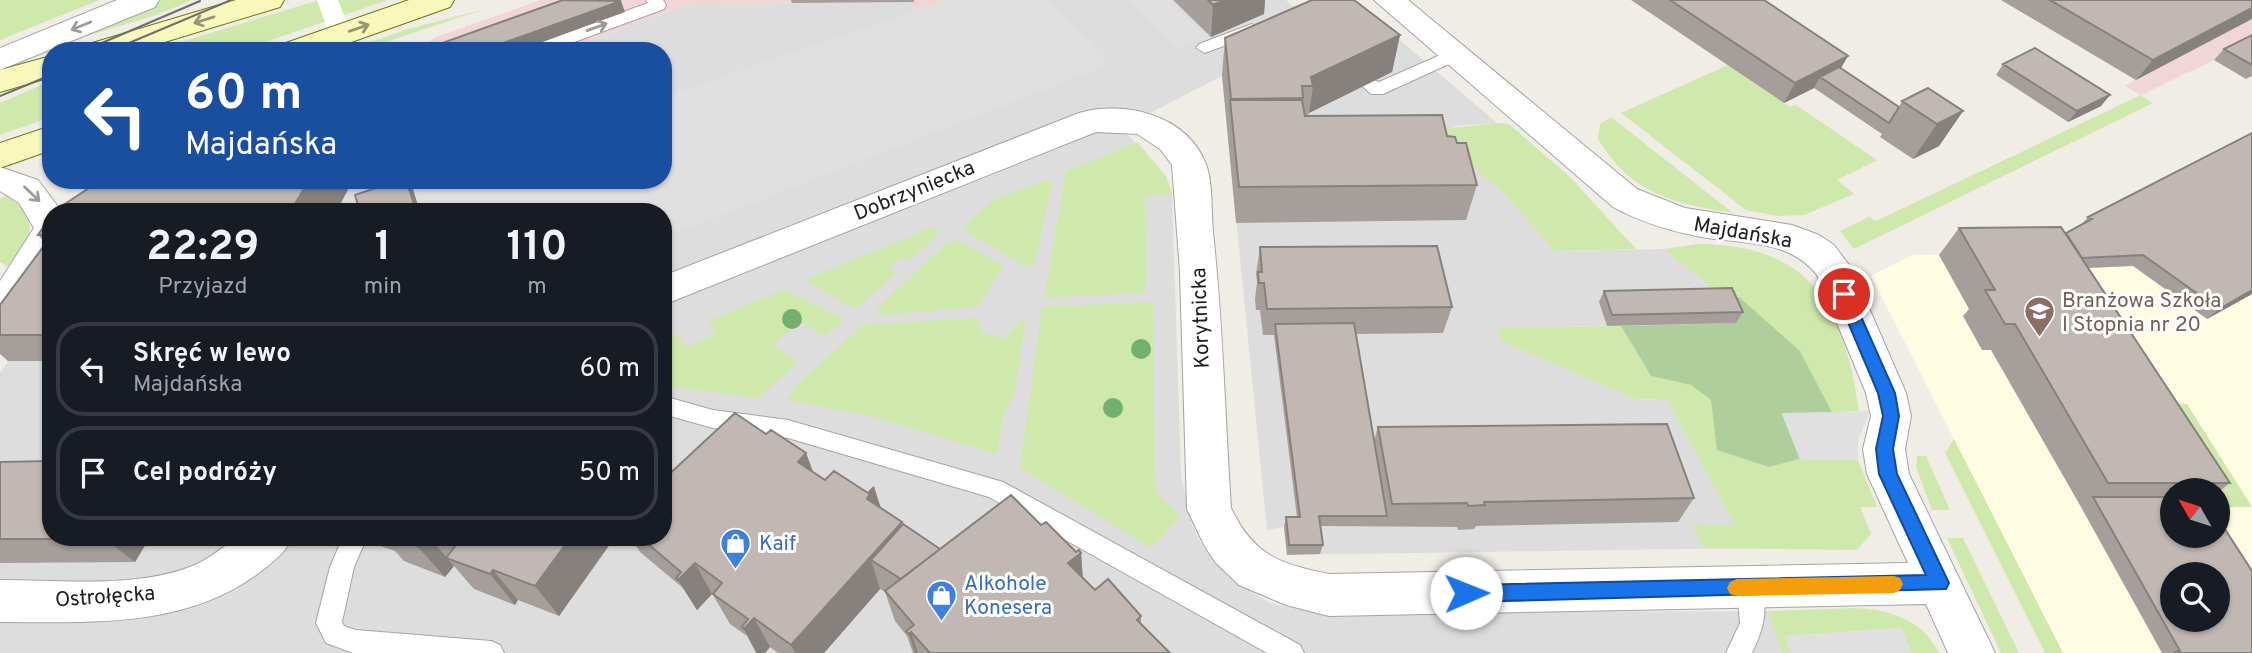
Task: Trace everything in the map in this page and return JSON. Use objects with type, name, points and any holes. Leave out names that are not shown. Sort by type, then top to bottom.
[{"type":"main road","points":[[130,42],[270,0]]},
{"type":"main road","points":[[320,42],[439,0]]},
{"type":"main road","points":[[0,81],[42,69]]},
{"type":"main road","points":[[0,156],[42,141]]},
{"type":"street","points":[[43,42],[144,0]]},
{"type":"street","name":"Majdańska","points":[[1389,0],[1457,54],[1602,180],[1647,211],[1678,220],[1781,235],[1807,244],[1822,255],[1833,269],[1886,393],[1891,416],[1884,449],[1888,474],[1972,653]]},
{"type":"street","points":[[0,60],[42,42]]},
{"type":"street","name":"Dobrzyniecka","points":[[672,287],[1091,121],[1111,118],[1135,121],[1168,135]]},
{"type":"street","name":"Korytnicka","points":[[1168,135],[1181,149],[1191,178],[1199,272],[1209,509],[1223,542],[1235,558],[1256,572],[1286,586],[1329,595],[1749,587]]},
{"type":"street","points":[[0,179],[20,182],[42,205]]},
{"type":"street","points":[[0,312],[42,245]]},
{"type":"street","name":"Ostrołęcka","points":[[0,601],[131,598],[173,591],[208,580],[258,546]]},
{"type":"street","points":[[1749,587],[1939,583]]},
{"type":"lane","points":[[557,42],[658,5],[654,0]]},
{"type":"lane","points":[[1205,48],[1264,24]]},
{"type":"lane","points":[[1369,84],[1377,90],[1457,54]]},
{"type":"lane","points":[[672,408],[713,419],[788,429],[995,489],[1291,653]]},
{"type":"lane","points":[[351,546],[342,566],[329,623],[335,635],[356,642],[491,653]]},
{"type":"lane","points":[[1739,653],[1753,624],[1749,587]]},
{"type":"shaded area","points":[[541,0],[945,0],[914,11],[915,4],[912,2],[692,3],[587,42],[429,42],[436,37]]},
{"type":"shaded area","points":[[945,0],[1286,0],[1308,19],[1353,0],[1497,123],[1453,126],[1460,153],[1503,193],[1555,251],[1663,249],[1726,299],[1736,323],[1498,328],[1501,341],[1635,399],[1667,400],[1747,548],[1287,555],[1284,527],[1267,530],[1222,76],[1121,128],[1166,176],[1172,194],[1181,476],[1192,524],[1202,546],[1245,588],[1270,603],[1315,613],[1771,611],[1791,653],[0,653],[0,373],[42,314],[42,546],[672,546],[672,203],[104,203],[116,189],[672,189],[672,42],[587,42],[692,3],[913,2],[916,3],[914,10]]},
{"type":"shaded area","points":[[945,0],[1049,0],[1109,65],[672,235],[672,203],[357,203],[397,189],[672,189],[672,94]]},
{"type":"shaded area","points":[[1128,0],[1168,0],[1207,37],[1176,49]]},
{"type":"shaded area","points":[[2001,0],[2252,0],[2252,42],[2141,95],[2125,86],[2135,80]]},
{"type":"shaded area","points":[[2252,139],[2252,653],[2063,653],[1871,276],[1912,255],[2039,253]]},
{"type":"shaded area","points":[[1870,411],[1858,439],[1858,460],[1800,459],[1782,413]]},
{"type":"shaded area","points":[[1901,628],[1911,653],[1791,653],[1784,636]]},
{"type":"green space","points":[[0,0],[99,0],[0,40]]},
{"type":"green space","points":[[160,0],[193,0],[156,15],[63,42]]},
{"type":"green space","points":[[319,0],[388,0],[265,42],[181,42]]},
{"type":"green space","points":[[485,9],[386,42],[370,42]]},
{"type":"green space","points":[[1728,65],[1790,107],[1796,105],[1877,160],[1837,180],[1854,194],[1804,215],[1777,216],[1746,210],[1621,113]]},
{"type":"green space","points":[[42,85],[42,120],[0,135],[0,103]]},
{"type":"green space","points":[[2141,95],[2153,103],[1854,249],[1840,231],[1869,217],[1876,221]]},
{"type":"green space","points":[[1611,117],[1733,213],[1673,200],[1640,184],[1625,173],[1598,139],[1600,124]]},
{"type":"green space","points":[[1509,124],[1570,177],[1636,249],[1555,251],[1503,193],[1431,130]]},
{"type":"green space","points":[[1137,142],[1166,176],[1172,194],[1145,196],[1146,293],[1044,298],[1066,171]]},
{"type":"green space","points":[[1045,180],[1052,182],[1035,263],[1025,266],[965,231],[965,225],[993,200]]},
{"type":"green space","points":[[6,196],[25,213],[30,229],[23,247],[9,267],[0,262],[0,199]]},
{"type":"green space","points":[[932,227],[940,233],[909,261],[901,257],[889,268],[896,273],[858,307],[850,307],[805,280]]},
{"type":"green space","points":[[958,240],[1004,266],[978,307],[882,315],[878,312],[877,308],[947,243]]},
{"type":"green space","points":[[1699,244],[1738,247],[1770,256],[1796,270],[1816,289],[1832,313],[1844,342],[1859,411],[1832,412],[1800,351],[1726,299],[1663,249]]},
{"type":"green space","points":[[784,289],[845,319],[825,337],[799,321],[773,345],[798,362],[759,398],[672,387],[672,336],[678,333],[686,348],[715,334],[709,321]]},
{"type":"green space","points":[[1739,297],[1800,351],[1832,412],[1782,414],[1800,459],[1768,467],[1717,450],[1711,400],[1691,385],[1651,376],[1621,326],[1735,323],[1726,299]]},
{"type":"green space","points":[[1153,302],[1155,491],[1181,517],[1151,548],[1020,468],[1042,307]]},
{"type":"green space","points":[[977,318],[981,332],[1005,339],[1022,318],[1026,318],[1014,396],[1003,417],[997,454],[870,416],[786,400],[802,380],[863,325]]},
{"type":"green space","points":[[1621,326],[1651,376],[1691,385],[1711,400],[1718,450],[1767,467],[1800,459],[1858,460],[1877,507],[1860,507],[1871,534],[1857,550],[1702,548],[1693,524],[1735,526],[1667,400],[1635,399],[1501,341],[1498,328]]},
{"type":"green space","points":[[2131,403],[2187,404],[2252,507],[2230,507],[2230,478],[2205,478]]},
{"type":"green space","points":[[1954,439],[2063,653],[2045,653],[1945,453]]},
{"type":"green space","points":[[1917,456],[1926,456],[1950,510],[1932,510],[1916,467]]},
{"type":"green space","points":[[1947,538],[1963,538],[2019,653],[2001,653]]},
{"type":"green space","points":[[1856,608],[1882,611],[1905,619],[1924,632],[1939,653],[1911,653],[1901,628],[1785,636],[1791,653],[1783,653],[1770,618],[1771,611]]},
{"type":"pier","points":[[317,0],[338,0],[354,42],[332,42]]},
{"type":"building","points":[[563,0],[621,1],[506,42],[445,42]]},
{"type":"building","points":[[1208,0],[1224,0],[1213,5]]},
{"type":"building","points":[[1312,0],[1354,0],[1400,35],[1311,77],[1313,86],[1302,86],[1303,98],[1231,99],[1225,38]]},
{"type":"building","points":[[1670,0],[1764,0],[1848,56],[1795,83]]},
{"type":"building","points":[[2050,0],[2252,0],[2252,8],[2153,60]]},
{"type":"building","points":[[2252,35],[2252,65],[2224,49]]},
{"type":"building","points":[[2035,48],[2110,95],[2077,111],[2003,64]]},
{"type":"building","points":[[1839,67],[1899,107],[1889,123],[1820,77]]},
{"type":"building","points":[[1928,88],[1963,111],[1937,124],[1902,101]]},
{"type":"building","points":[[1230,100],[1302,100],[1305,116],[1442,115],[1447,136],[1455,137],[1457,143],[1466,143],[1477,185],[1239,187]]},
{"type":"building","points":[[2252,133],[2252,290],[2219,309],[2143,255],[2082,258],[2066,233],[2092,219],[2088,217]]},
{"type":"building","points":[[88,189],[304,189],[296,203],[66,203]]},
{"type":"building","points":[[373,189],[409,189],[414,203],[357,203],[355,195]]},
{"type":"building","points":[[2061,227],[2227,478],[2160,478],[2160,483],[2108,483],[2015,324],[2005,324],[1985,290],[1995,290],[1959,228]]},
{"type":"building","points":[[1437,246],[1452,307],[1267,309],[1264,283],[1259,283],[1258,272],[1262,272],[1260,247]]},
{"type":"building","points":[[42,248],[42,335],[0,335],[0,305]]},
{"type":"building","points":[[1732,288],[1743,312],[1612,315],[1604,291]]},
{"type":"building","points":[[1354,323],[1387,516],[1319,516],[1323,545],[1289,545],[1286,517],[1300,517],[1275,324]]},
{"type":"building","points":[[735,413],[766,434],[771,430],[806,453],[798,462],[825,480],[834,471],[868,493],[874,487],[867,499],[902,522],[791,645],[754,618],[744,629],[742,627],[748,619],[713,594],[722,583],[695,563],[678,580],[676,578],[681,572],[651,546],[672,546],[672,472]]},
{"type":"building","points":[[1667,424],[1694,498],[1484,502],[1485,505],[1468,506],[1467,503],[1392,504],[1378,427]]},
{"type":"building","points":[[42,461],[42,539],[0,539],[0,462]]},
{"type":"building","points":[[1011,495],[1041,525],[1046,522],[1076,552],[1079,550],[1081,553],[1068,563],[1095,590],[1108,579],[1141,616],[1137,620],[1170,653],[930,653],[911,632],[909,634],[906,631],[914,625],[885,591]]},
{"type":"building","points":[[2093,497],[2160,497],[2160,548],[2230,548],[2230,537],[2252,571],[2252,653],[2175,652],[2180,651],[2169,632],[2230,632],[2230,562],[2160,562],[2160,616]]},
{"type":"building","points":[[903,524],[940,549],[901,579],[871,560]]},
{"type":"building","points":[[455,546],[564,546],[535,586],[493,570],[490,574],[446,558]]},
{"type":"tram line","points":[[131,42],[231,0]]},
{"type":"tram line","points":[[104,42],[200,1]]},
{"type":"tram line","points":[[0,96],[42,79]]},
{"type":"slow traffic","points":[[1737,588],[1894,584]]},
{"type":"place","name":"Branżowa Szkoła I Stopnia nr 20","points":[[2039,339]]},
{"type":"place","name":"Kaif","points":[[736,570]]},
{"type":"place","name":"Alkohole Konesera","points":[[941,622]]},
{"type":"route","points":[[1466,593],[1939,583],[1888,474],[1884,449],[1891,416],[1886,393],[1844,294]]}]
